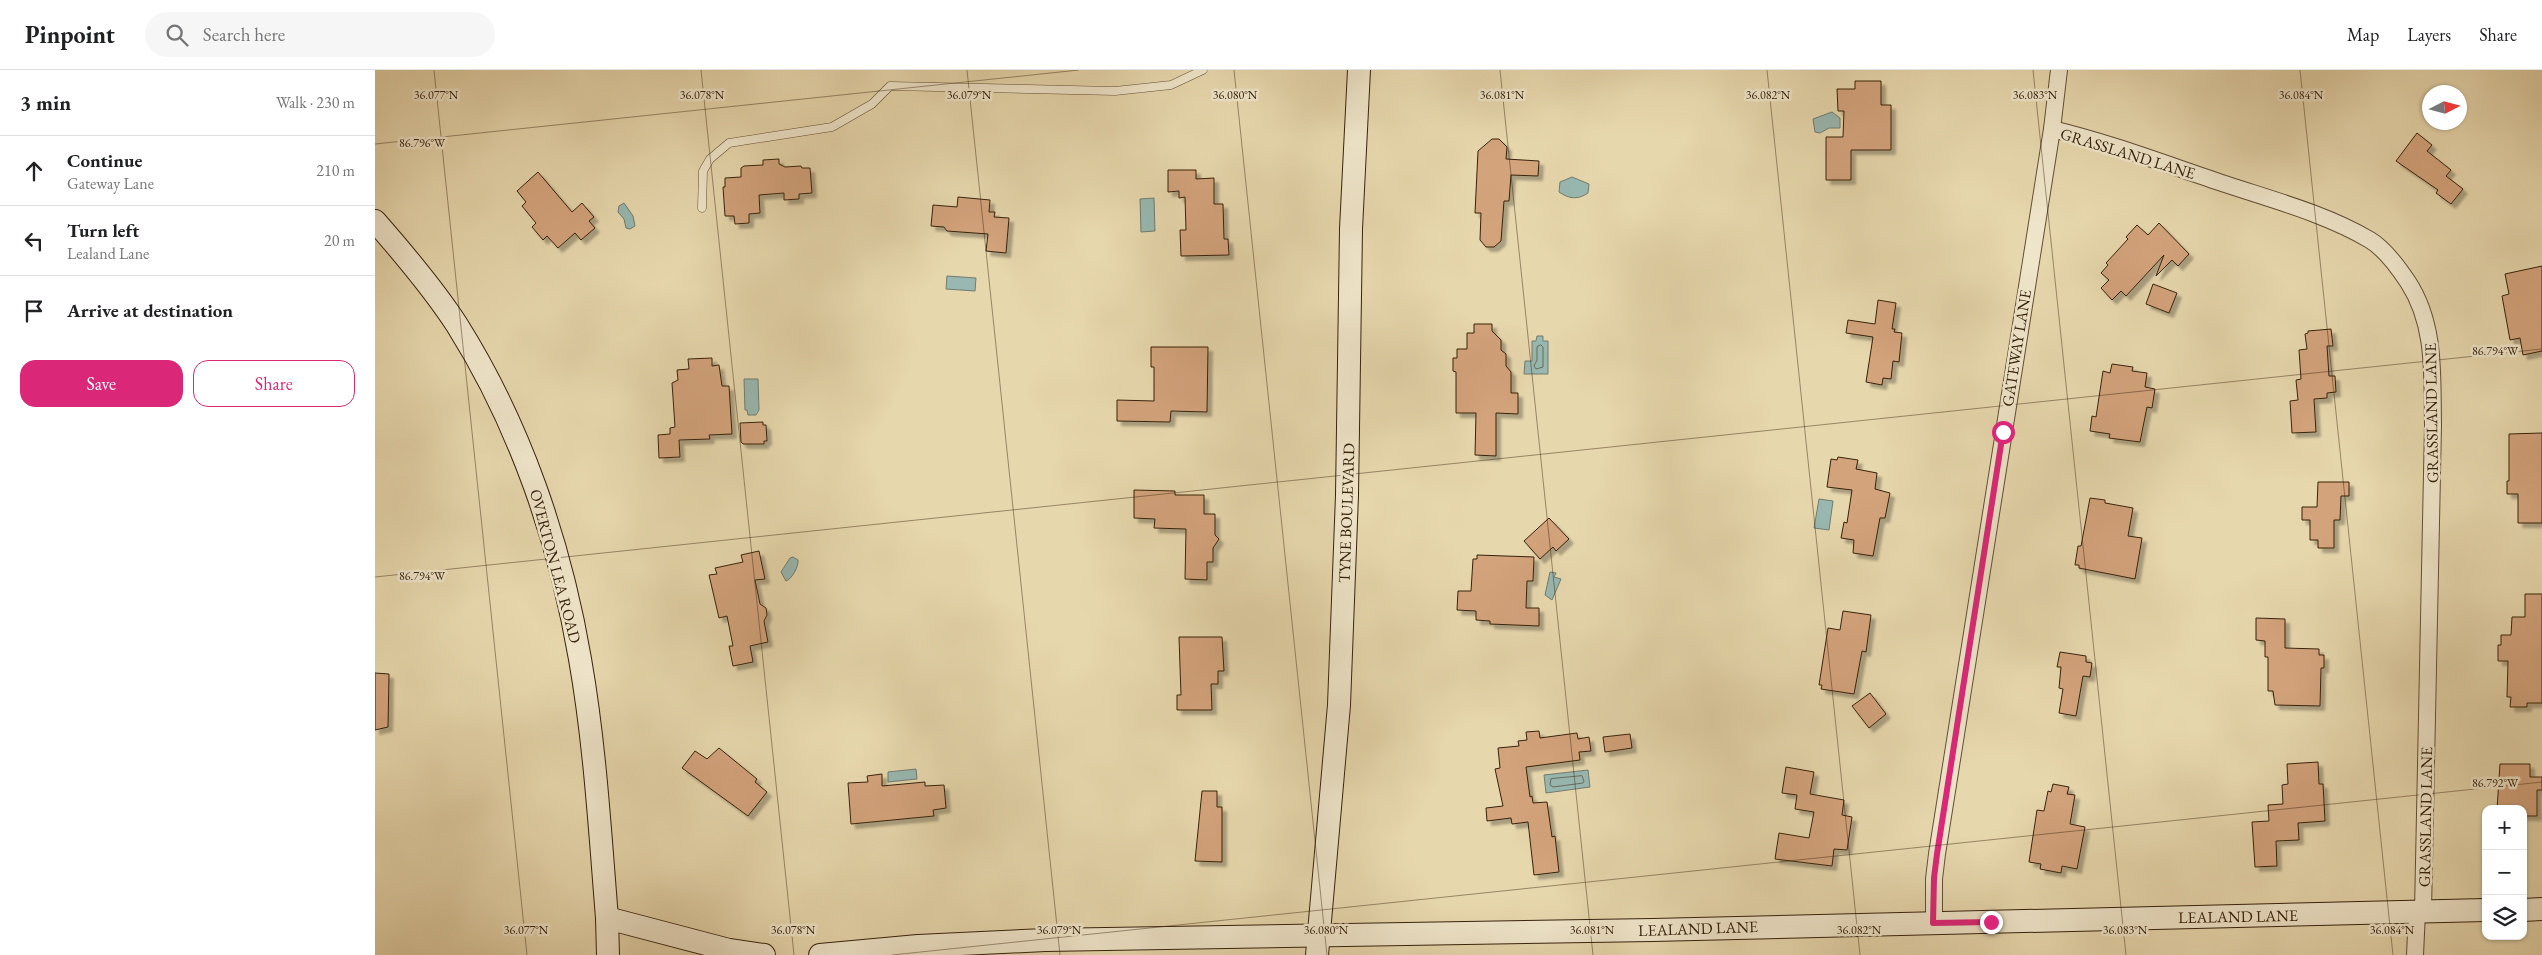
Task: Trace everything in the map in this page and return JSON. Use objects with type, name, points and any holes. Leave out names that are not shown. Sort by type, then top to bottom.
[{"type":"street","name":"TYNE BOULEVARD","points":[[1319,945],[1339,706],[1343,628],[1349,419],[1351,229],[1359,70]]},
{"type":"street","name":"GATEWAY LANE","points":[[1933,923],[1934,878],[1945,798],[2052,129],[2059,70]]},
{"type":"street","name":"GRASSLAND LANE","points":[[2052,129],[2086,137],[2264,197],[2351,230],[2372,241],[2383,251],[2408,282],[2417,299],[2429,336],[2433,425],[2420,912],[2415,955]]},
{"type":"street","name":"OVERTON LEA ROAD","points":[[375,221],[441,302],[478,361],[519,444],[545,515],[573,622],[585,685],[607,918],[608,955]]},
{"type":"street","name":"LEALAND LANE","points":[[821,955],[984,942],[1319,945],[1643,930],[2482,910]]},
{"type":"street","points":[[2527,910],[2542,910]]},
{"type":"street","points":[[607,918],[729,950],[764,955]]},
{"type":"lane","points":[[702,208],[703,171],[710,159],[729,143],[832,127],[872,104],[891,86],[1115,91],[1171,85],[1203,70]]},
{"type":"water","points":[[1832,112],[1840,118],[1840,128],[1829,128],[1820,133],[1815,132],[1813,119]]},
{"type":"water","points":[[1572,177],[1589,184],[1588,193],[1581,197],[1573,198],[1559,192],[1560,182]]},
{"type":"water","points":[[1154,198],[1155,231],[1141,232],[1140,199]]},
{"type":"water","points":[[624,203],[633,216],[635,226],[630,229],[626,228],[624,219],[618,212],[619,206]]},
{"type":"water","points":[[947,276],[976,278],[975,291],[946,289]]},
{"type":"water","points":[[1537,336],[1543,336],[1543,341],[1548,341],[1548,374],[1524,374],[1525,361],[1532,361],[1532,341],[1536,341]]},
{"type":"water","points":[[744,379],[758,379],[759,410],[756,415],[748,415],[747,410],[745,410]]},
{"type":"water","points":[[1819,499],[1833,501],[1829,530],[1814,528]]},
{"type":"water","points":[[793,557],[798,560],[797,566],[793,575],[786,581],[781,572],[790,558]]},
{"type":"water","points":[[1550,572],[1556,573],[1554,577],[1561,579],[1552,600],[1545,595]]},
{"type":"water","points":[[916,769],[917,779],[888,782],[888,772]]},
{"type":"water","points":[[1588,770],[1590,787],[1546,793],[1544,775]]},
{"type":"building","points":[[1855,81],[1881,81],[1881,105],[1891,105],[1891,150],[1851,150],[1851,180],[1826,180],[1826,137],[1843,137],[1844,111],[1838,111],[1837,89],[1855,89]]},
{"type":"building","points":[[2417,133],[2432,145],[2427,151],[2451,170],[2446,176],[2463,189],[2451,204],[2436,193],[2438,190],[2396,161]]},
{"type":"building","points":[[1492,139],[1499,139],[1507,147],[1506,159],[1539,161],[1538,176],[1511,175],[1509,201],[1504,201],[1501,241],[1494,247],[1486,247],[1480,240],[1481,213],[1475,213],[1478,151]]},
{"type":"building","points":[[779,159],[779,164],[785,167],[801,166],[802,168],[810,168],[812,193],[799,194],[799,199],[784,200],[784,193],[759,195],[760,213],[749,214],[749,223],[735,224],[734,216],[725,216],[723,187],[725,187],[725,178],[741,177],[741,168],[744,166],[763,165],[763,160]]},
{"type":"building","points":[[1168,170],[1196,170],[1196,179],[1214,178],[1214,204],[1223,204],[1224,239],[1228,239],[1229,255],[1181,256],[1180,230],[1186,230],[1185,197],[1179,198],[1179,191],[1168,192]]},
{"type":"building","points":[[538,172],[572,212],[582,203],[594,217],[589,221],[595,228],[581,240],[575,233],[558,248],[547,236],[543,240],[532,227],[536,223],[522,206],[526,202],[517,191]]},
{"type":"building","points":[[958,197],[990,200],[989,212],[995,212],[994,217],[1009,218],[1006,253],[986,251],[988,234],[947,231],[944,227],[931,226],[933,205],[957,207]]},
{"type":"building","points":[[2159,223],[2189,254],[2178,266],[2172,260],[2156,276],[2164,255],[2126,296],[2121,291],[2112,300],[2101,288],[2109,280],[2101,273],[2108,265],[2106,263],[2128,239],[2126,237],[2137,225],[2148,235]]},
{"type":"building","points":[[2542,266],[2542,351],[2523,355],[2520,338],[2510,340],[2502,296],[2509,294],[2505,274]]},
{"type":"building","points":[[2153,284],[2177,293],[2169,313],[2146,304]]},
{"type":"building","points":[[1878,300],[1896,303],[1892,329],[1895,329],[1894,332],[1902,333],[1899,362],[1893,361],[1891,379],[1883,378],[1882,385],[1866,382],[1873,337],[1846,333],[1848,320],[1875,324]]},
{"type":"building","points":[[1474,324],[1492,324],[1492,331],[1501,340],[1501,350],[1506,354],[1506,366],[1511,372],[1511,393],[1518,393],[1518,414],[1496,413],[1496,456],[1475,455],[1476,413],[1456,413],[1456,372],[1453,371],[1453,358],[1457,358],[1457,349],[1467,349],[1467,333],[1474,333]]},
{"type":"building","points":[[2331,329],[2333,346],[2327,346],[2329,376],[2335,376],[2336,392],[2327,393],[2327,398],[2314,399],[2316,432],[2292,433],[2290,401],[2298,400],[2296,380],[2301,379],[2299,350],[2307,349],[2305,334],[2308,331]]},
{"type":"building","points":[[1151,347],[1208,347],[1207,412],[1171,411],[1170,422],[1117,421],[1117,400],[1154,401],[1154,367],[1151,367]]},
{"type":"building","points":[[712,358],[712,366],[719,365],[722,386],[729,386],[732,434],[709,435],[710,439],[679,440],[680,457],[659,458],[658,435],[670,434],[670,428],[675,427],[672,383],[678,380],[677,370],[689,369],[688,359]]},
{"type":"building","points":[[2112,364],[2133,367],[2132,371],[2147,373],[2145,387],[2155,389],[2152,408],[2147,407],[2140,442],[2109,438],[2110,434],[2090,431],[2092,416],[2096,417],[2103,371],[2110,373]]},
{"type":"building","points":[[763,422],[763,425],[766,425],[767,441],[764,441],[764,444],[743,444],[741,442],[740,423]]},
{"type":"building","points":[[2542,433],[2542,523],[2518,523],[2518,494],[2507,494],[2507,481],[2509,481],[2509,434]]},
{"type":"building","points":[[1838,457],[1858,460],[1856,469],[1877,473],[1875,489],[1890,493],[1885,518],[1880,518],[1873,556],[1853,553],[1854,540],[1841,538],[1844,522],[1847,523],[1852,490],[1827,487],[1831,459],[1837,460]]},
{"type":"building","points":[[2318,482],[2349,482],[2349,496],[2341,496],[2340,520],[2334,520],[2334,548],[2318,548],[2318,540],[2310,540],[2310,520],[2302,520],[2302,507],[2317,507]]},
{"type":"building","points":[[1134,490],[1175,491],[1175,495],[1204,495],[1204,514],[1215,514],[1215,535],[1219,539],[1213,548],[1213,562],[1207,562],[1207,580],[1185,579],[1186,529],[1154,528],[1155,519],[1134,518]]},
{"type":"building","points":[[2090,498],[2133,508],[2128,536],[2142,538],[2135,579],[2079,568],[2079,565],[2075,565],[2078,546],[2081,546]]},
{"type":"building","points":[[1549,518],[1569,539],[1556,551],[1553,547],[1540,559],[1524,541]]},
{"type":"building","points":[[759,551],[765,579],[755,580],[760,604],[766,608],[767,615],[764,621],[768,642],[750,646],[753,662],[733,666],[729,646],[733,646],[727,616],[719,618],[709,575],[717,574],[715,568],[743,562],[741,555]]},
{"type":"building","points":[[1477,555],[1534,557],[1533,581],[1527,581],[1526,608],[1539,608],[1539,626],[1490,624],[1490,621],[1476,620],[1476,611],[1457,610],[1458,591],[1471,591],[1473,559],[1477,559]]},
{"type":"building","points":[[2525,594],[2542,594],[2542,703],[2527,703],[2527,707],[2510,707],[2511,697],[2507,697],[2508,661],[2498,661],[2498,645],[2501,645],[2501,635],[2511,635],[2512,617],[2525,617]]},
{"type":"building","points":[[1843,611],[1871,615],[1866,652],[1862,651],[1854,694],[1821,689],[1822,685],[1819,685],[1828,628],[1840,630]]},
{"type":"building","points":[[2256,618],[2285,619],[2285,648],[2319,649],[2319,655],[2324,655],[2324,668],[2321,668],[2320,706],[2275,705],[2273,691],[2268,691],[2268,657],[2265,657],[2265,641],[2256,640]]},
{"type":"building","points":[[1179,637],[1222,637],[1224,671],[1218,671],[1218,684],[1211,684],[1212,710],[1177,710],[1177,695],[1181,695]]},
{"type":"building","points":[[2060,652],[2086,656],[2086,662],[2092,663],[2090,677],[2083,676],[2076,716],[2059,713],[2063,689],[2059,688],[2061,667],[2057,667]]},
{"type":"building","points":[[375,673],[389,674],[388,727],[375,730]]},
{"type":"building","points":[[1870,693],[1886,714],[1869,728],[1852,706]]},
{"type":"building","points":[[1539,731],[1540,738],[1577,733],[1578,739],[1589,737],[1591,751],[1579,752],[1580,760],[1526,767],[1530,797],[1532,796],[1533,803],[1547,802],[1552,837],[1555,836],[1559,872],[1534,875],[1528,822],[1512,824],[1511,818],[1487,821],[1486,808],[1503,806],[1495,769],[1500,768],[1498,748],[1519,746],[1518,741],[1527,740],[1526,732]]},
{"type":"building","points":[[1630,734],[1632,748],[1605,752],[1603,737]]},
{"type":"building","points":[[719,748],[757,779],[755,782],[767,792],[748,816],[682,768],[695,751],[707,759]]},
{"type":"building","points":[[2318,762],[2319,784],[2323,784],[2325,821],[2298,823],[2299,840],[2276,841],[2277,866],[2255,867],[2252,822],[2269,821],[2268,805],[2283,804],[2282,785],[2288,784],[2287,764]]},
{"type":"building","points":[[2500,764],[2530,764],[2530,777],[2542,777],[2542,790],[2537,790],[2537,816],[2527,816],[2527,805],[2497,805]]},
{"type":"building","points":[[1786,767],[1814,772],[1810,794],[1844,800],[1842,815],[1852,817],[1847,850],[1834,849],[1832,866],[1775,859],[1779,833],[1809,838],[1814,812],[1795,809],[1797,795],[1782,793]]},
{"type":"building","points":[[882,774],[882,786],[925,782],[925,786],[944,785],[946,808],[933,810],[934,816],[851,824],[848,783],[868,782],[867,776]]},
{"type":"building","points":[[2053,784],[2069,787],[2067,794],[2075,795],[2070,824],[2085,827],[2077,869],[2062,866],[2061,873],[2040,869],[2041,864],[2029,862],[2037,810],[2044,811],[2048,791],[2051,792]]},
{"type":"building","points":[[1202,791],[1217,791],[1217,807],[1222,807],[1222,862],[1195,861]]},
{"type":"route","points":[[1991,922],[1933,923],[1933,898],[1945,798],[2003,432]]}]
